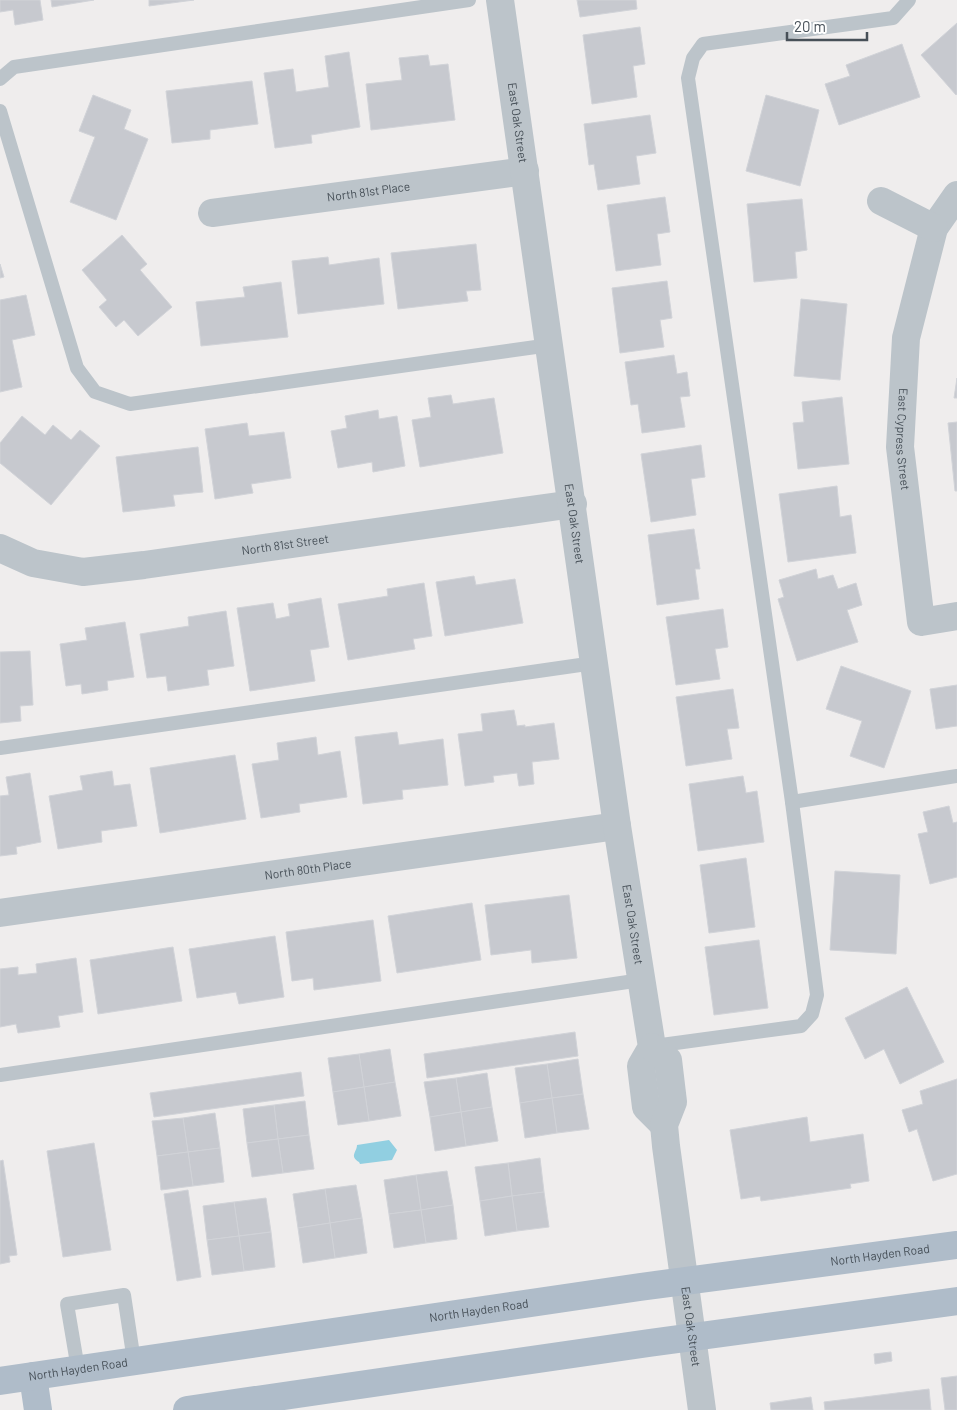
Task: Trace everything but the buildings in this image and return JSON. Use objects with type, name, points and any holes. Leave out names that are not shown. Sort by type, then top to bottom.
[{"type":"main road","name":"North Hayden Road","points":[[0,1380],[957,1245]]},
{"type":"main road","points":[[187,1410],[957,1301]]},
{"type":"main road","points":[[33,1376],[38,1410]]},
{"type":"street","name":"East Oak Street","points":[[500,0],[573,504],[617,826],[652,1047],[641,1066],[646,1107],[664,1125],[702,1410]]},
{"type":"street","name":"North 81st Place","points":[[212,214],[525,171]]},
{"type":"street","name":"East Cypress Street","points":[[957,195],[934,228],[906,338],[900,447],[921,622],[957,616]]},
{"type":"street","points":[[881,201],[934,228]]},
{"type":"street","name":"North 81st Street","points":[[0,548],[33,563],[83,572],[573,504]]},
{"type":"street","name":"North 80th Place","points":[[0,913],[617,826]]},
{"type":"lane","points":[[0,79],[14,66],[469,0]]},
{"type":"lane","points":[[652,1047],[801,1026],[812,1014],[817,996],[792,802],[688,78],[693,58],[703,44],[893,18],[909,0]]},
{"type":"lane","points":[[0,111],[77,368],[95,392],[130,404],[550,345]]},
{"type":"lane","points":[[0,748],[594,663]]},
{"type":"lane","points":[[792,802],[957,776]]},
{"type":"lane","points":[[0,1075],[641,980]]},
{"type":"lane","points":[[78,1369],[67,1304],[124,1295],[134,1361]]},
{"type":"water","points":[[389,1140],[397,1150],[392,1160],[360,1164],[354,1158],[357,1145]]}]
